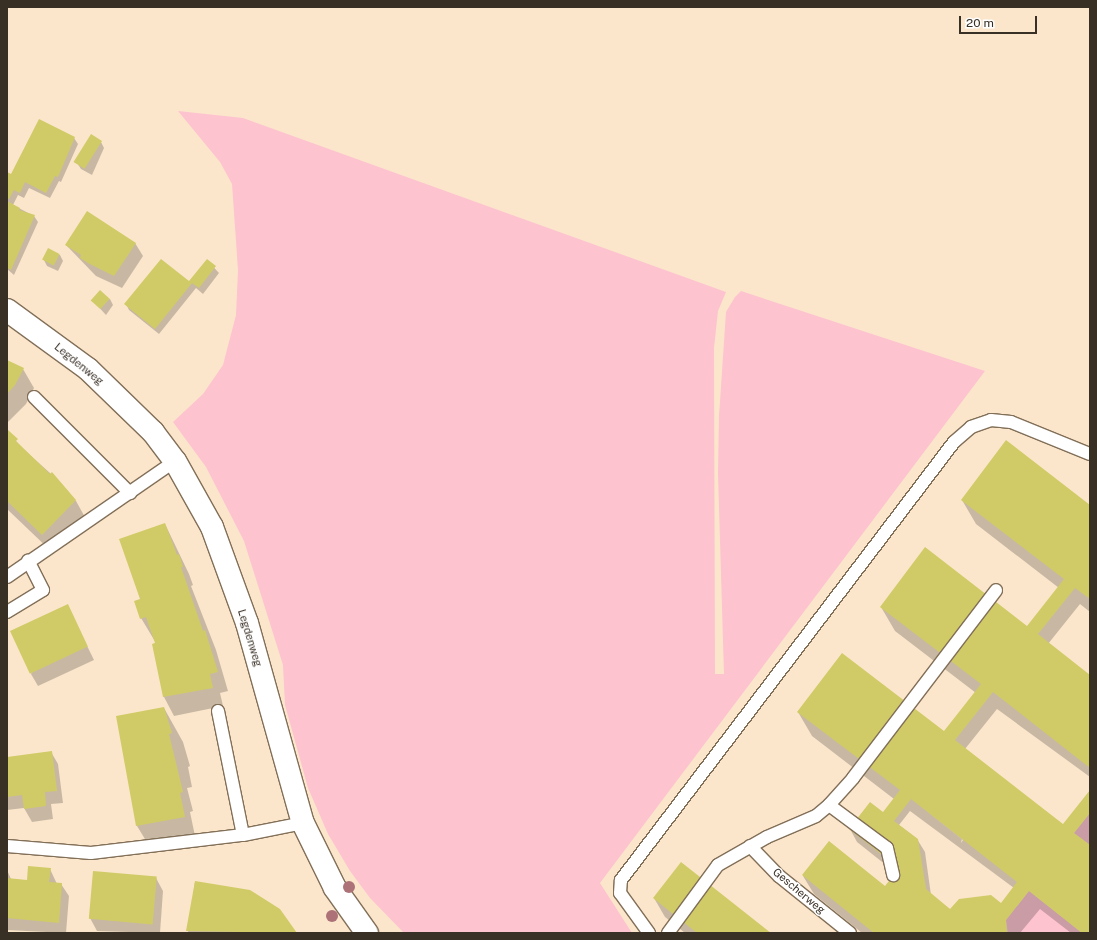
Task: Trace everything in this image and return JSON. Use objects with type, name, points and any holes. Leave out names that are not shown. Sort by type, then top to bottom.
[{"type":"street","name":"Legdenweg","points":[[7,310],[88,369],[153,432],[175,462],[212,527],[247,624],[302,823],[335,888],[367,933]]},
{"type":"lane","points":[[34,397],[130,493]]},
{"type":"lane","points":[[649,933],[620,893],[621,880],[954,442],[971,427],[991,420],[1011,422],[1090,454]]},
{"type":"lane","points":[[7,577],[28,561],[175,462]]},
{"type":"lane","points":[[7,612],[43,590],[28,561]]},
{"type":"lane","points":[[668,933],[718,865],[750,846],[816,816],[829,805],[854,778],[996,590]]},
{"type":"lane","points":[[218,711],[243,835]]},
{"type":"lane","points":[[829,805],[888,848],[894,875]]},
{"type":"lane","points":[[7,846],[91,853],[243,835],[302,823]]},
{"type":"lane","name":"Gescherweg","points":[[750,846],[779,876],[850,933]]},
{"type":"shaded area","points":[[178,111],[243,118],[726,292],[718,311],[714,348],[715,674],[724,674],[718,474],[719,416],[726,312],[735,297],[741,291],[985,371],[600,883],[632,933],[404,933],[370,898],[350,871],[328,834],[308,788],[285,705],[283,665],[244,541],[206,467],[173,422],[203,394],[223,365],[236,315],[238,270],[232,184],[220,162]]},
{"type":"shaded area","points":[[1090,813],[1090,845],[1074,833]]},
{"type":"shaded area","points":[[1029,891],[1082,933],[1008,933],[1006,920]]},
{"type":"building","points":[[39,119],[75,137],[58,177],[55,176],[46,193],[25,182],[20,193],[14,190],[9,199],[7,198],[7,172],[11,174]]},
{"type":"building","points":[[91,134],[102,141],[85,169],[74,162]]},
{"type":"building","points":[[7,201],[20,208],[19,210],[35,215],[11,270],[7,268]]},
{"type":"building","points":[[87,211],[136,243],[114,276],[80,258],[81,255],[65,245]]},
{"type":"building","points":[[48,248],[60,254],[54,265],[42,260]]},
{"type":"building","points":[[161,259],[189,281],[207,259],[216,266],[199,288],[192,283],[155,329],[124,304]]},
{"type":"building","points":[[100,290],[110,299],[100,309],[91,300]]},
{"type":"building","points":[[7,360],[24,368],[15,385],[7,394]]},
{"type":"building","points":[[8,430],[18,439],[16,441],[50,474],[52,472],[76,500],[42,535],[7,501]]},
{"type":"building","points":[[1006,440],[1090,505],[1090,599],[1075,588],[1038,634],[1090,675],[1090,768],[993,692],[955,740],[1063,824],[1090,790],[1090,813],[1074,833],[1090,845],[1090,933],[1082,933],[1029,891],[1006,920],[1007,933],[874,933],[802,875],[829,841],[885,886],[899,868],[849,829],[870,802],[883,812],[900,790],[797,712],[842,653],[944,731],[981,684],[880,607],[925,547],[1027,626],[1064,579],[961,500]],"holes":[[[911,799],[1017,882],[1001,903],[991,895],[959,899],[950,909],[926,889],[918,839],[894,821]]]},
{"type":"building","points":[[165,523],[177,555],[179,554],[183,567],[181,567],[203,631],[205,630],[218,672],[210,674],[213,688],[163,697],[152,644],[155,643],[146,617],[140,619],[134,601],[140,599],[119,539]]},
{"type":"building","points":[[68,604],[88,647],[30,674],[10,631]]},
{"type":"building","points":[[164,707],[172,733],[169,734],[183,792],[180,793],[185,817],[136,826],[116,716]]},
{"type":"building","points":[[52,751],[57,791],[45,792],[46,806],[24,809],[22,795],[7,797],[7,757]]},
{"type":"building","points":[[681,862],[771,933],[697,933],[653,898]]},
{"type":"building","points":[[28,866],[51,868],[49,882],[62,883],[59,923],[7,918],[7,878],[27,880]]},
{"type":"building","points":[[93,871],[157,877],[153,924],[89,919]]},
{"type":"building","points":[[195,881],[250,890],[280,909],[297,933],[186,931]]}]
